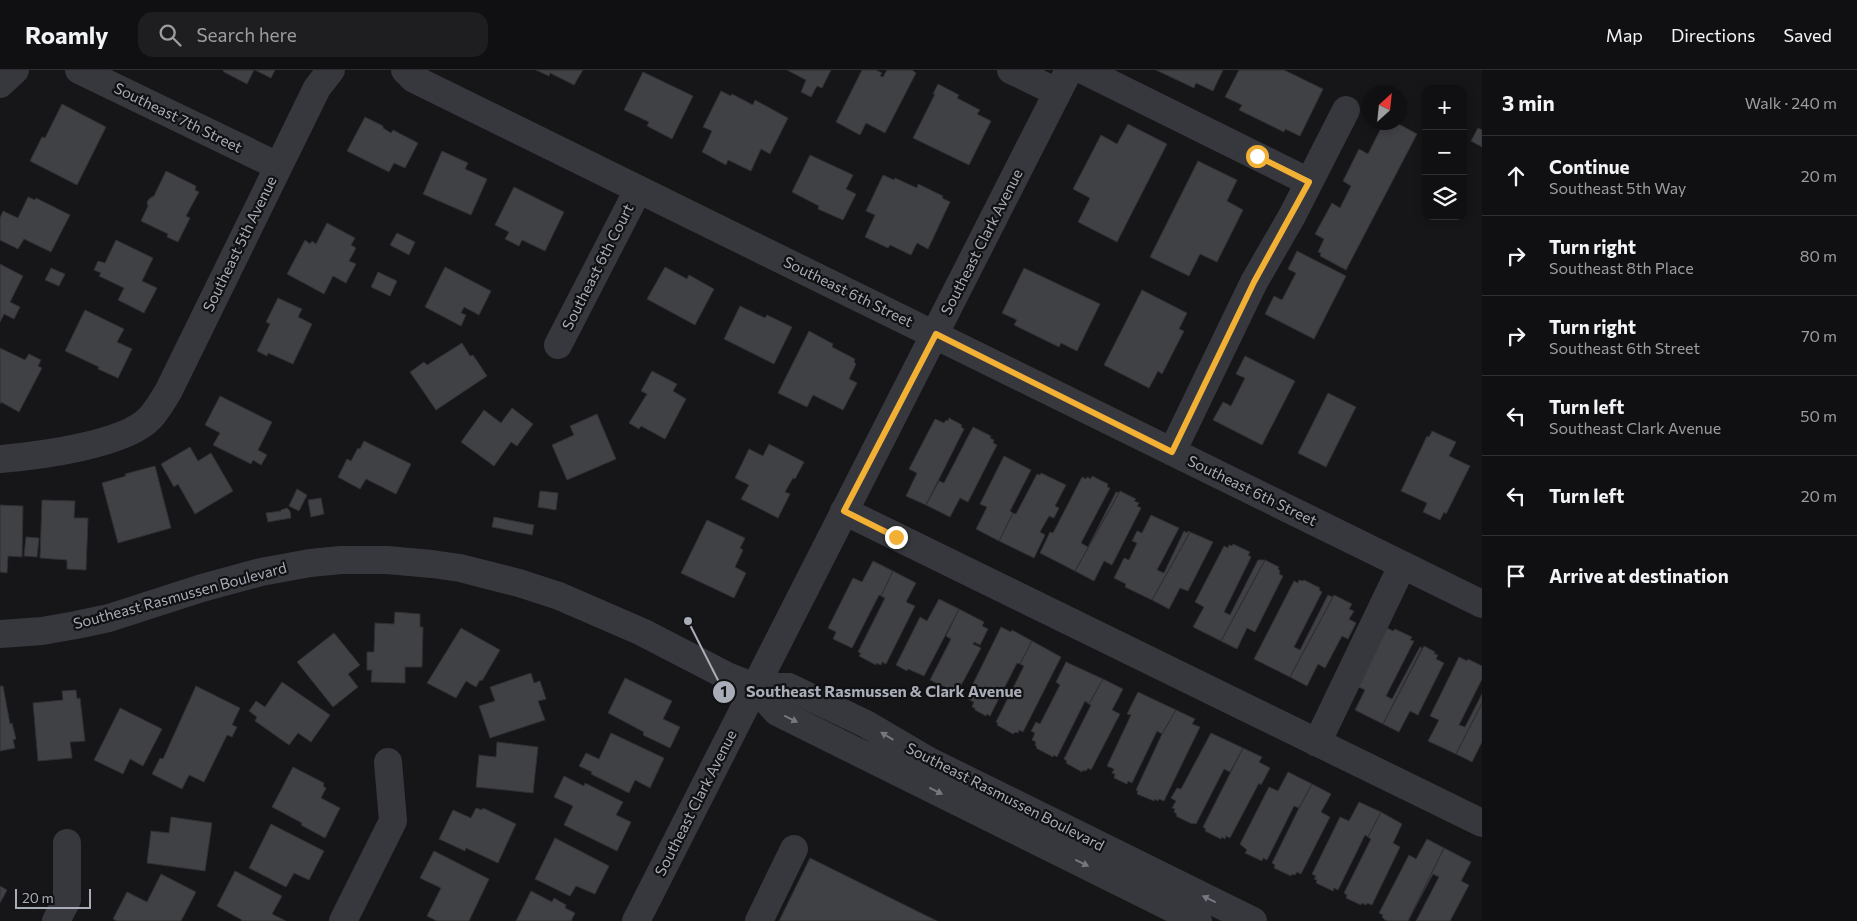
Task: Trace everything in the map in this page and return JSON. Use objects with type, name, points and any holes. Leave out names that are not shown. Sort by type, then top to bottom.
[{"type":"street","points":[[0,84],[15,70]]},
{"type":"street","name":"Southeast 7th Street","points":[[79,70],[278,166]]},
{"type":"street","name":"Southeast 5th Avenue","points":[[0,459],[31,456],[92,444],[123,435],[150,419],[168,392],[317,88],[331,70]]},
{"type":"street","name":"Southeast 6th Street","points":[[405,70],[414,79],[1482,604]]},
{"type":"street","points":[[1011,70],[1063,81]]},
{"type":"street","points":[[1083,70],[1309,182]]},
{"type":"street","name":"Southeast Clark Avenue","points":[[645,918],[755,687],[1063,81]]},
{"type":"street","points":[[1172,452],[1254,282],[1346,110]]},
{"type":"street","name":"Southeast 6th Court","points":[[558,345],[638,190]]},
{"type":"street","points":[[844,511],[1482,823]]},
{"type":"street","name":"Southeast Rasmussen Boulevard","points":[[0,634],[42,631],[109,618],[202,588],[283,567],[342,560],[394,560],[460,568],[519,583],[559,596],[642,632],[727,676],[755,687],[789,687],[866,724],[938,766],[1253,921]]},
{"type":"street","points":[[1317,742],[1402,566]]},
{"type":"street","name":"Southeast Rasmussen Boulevard","points":[[755,687],[777,712],[1198,921]]},
{"type":"street","points":[[343,921],[393,821],[388,762]]},
{"type":"street","points":[[56,921],[67,900],[67,843]]},
{"type":"street","points":[[759,921],[794,849]]},
{"type":"building","points":[[223,70],[254,70],[247,84]]},
{"type":"building","points":[[255,70],[275,70],[271,78]]},
{"type":"building","points":[[536,70],[583,70],[574,85],[550,73],[549,76]]},
{"type":"building","points":[[787,70],[831,70],[822,88],[817,86],[811,97],[801,92],[806,80]]},
{"type":"building","points":[[862,70],[876,70],[882,73],[880,76],[883,77],[887,70],[912,70],[916,73],[885,133],[866,123],[860,135],[836,122]]},
{"type":"building","points":[[1156,70],[1223,70],[1213,91],[1196,83],[1194,88]]},
{"type":"building","points":[[1239,70],[1284,70],[1323,89],[1300,136],[1285,129],[1284,132],[1239,110],[1242,105],[1225,97]]},
{"type":"building","points":[[643,72],[693,96],[672,139],[647,126],[649,122],[624,110]]},
{"type":"building","points":[[938,84],[959,95],[957,98],[980,110],[977,114],[991,121],[969,165],[913,138]]},
{"type":"building","points":[[721,91],[731,96],[732,94],[753,105],[755,100],[788,118],[770,154],[761,149],[751,171],[728,160],[726,165],[702,152],[712,131],[703,127]]},
{"type":"building","points":[[62,104],[106,127],[77,185],[30,161],[42,137],[45,138]]},
{"type":"building","points":[[365,117],[383,126],[383,128],[391,133],[393,130],[418,143],[405,168],[394,163],[389,172],[347,151]]},
{"type":"building","points":[[1128,124],[1167,144],[1117,242],[1078,222],[1090,198],[1073,189],[1101,135],[1117,144]]},
{"type":"building","points":[[1478,128],[1482,130],[1482,147],[1471,141]]},
{"type":"building","points":[[1407,129],[1417,134],[1346,270],[1320,256],[1321,253],[1318,252],[1324,239],[1315,234],[1332,203],[1340,208],[1351,186],[1343,181],[1359,149],[1368,154],[1380,130]]},
{"type":"building","points":[[442,151],[468,163],[465,169],[487,179],[471,215],[423,194]]},
{"type":"building","points":[[810,155],[853,175],[846,189],[856,194],[843,220],[818,209],[819,206],[792,192]]},
{"type":"building","points":[[1198,161],[1237,180],[1227,201],[1243,210],[1217,262],[1200,254],[1189,276],[1150,257]]},
{"type":"building","points":[[166,171],[196,186],[195,190],[199,192],[186,216],[190,218],[178,242],[167,237],[168,234],[141,221],[148,206],[147,202],[154,196]]},
{"type":"building","points":[[883,175],[917,188],[918,184],[943,196],[942,198],[950,202],[928,249],[917,243],[911,255],[890,245],[888,248],[865,237],[875,215],[866,211]]},
{"type":"building","points":[[514,187],[564,212],[545,251],[522,240],[519,246],[505,239],[509,232],[495,225]]},
{"type":"building","points":[[28,197],[35,200],[36,198],[70,215],[51,252],[24,239],[18,249],[0,240],[0,218],[3,211],[18,218]]},
{"type":"building","points":[[327,223],[355,238],[351,245],[356,248],[349,261],[356,264],[346,283],[333,276],[324,294],[287,274],[305,240],[310,244],[312,241],[316,244]]},
{"type":"building","points":[[397,233],[415,242],[409,255],[390,245]]},
{"type":"building","points":[[116,240],[153,258],[142,281],[157,288],[144,313],[118,300],[124,288],[99,276],[101,273],[94,270],[98,261],[105,263]]},
{"type":"building","points":[[1297,251],[1346,276],[1314,339],[1265,314],[1274,296],[1282,300],[1296,273],[1288,269]]},
{"type":"building","points":[[0,264],[23,276],[10,302],[20,307],[14,319],[4,314],[0,322]]},
{"type":"building","points":[[445,267],[491,291],[479,315],[464,307],[461,313],[466,315],[461,326],[425,307]]},
{"type":"building","points":[[665,267],[687,279],[689,275],[714,289],[695,325],[647,299]]},
{"type":"building","points":[[51,268],[65,274],[59,286],[45,280]]},
{"type":"building","points":[[1024,268],[1100,304],[1077,351],[1061,343],[1059,347],[1014,325],[1017,320],[1002,313]]},
{"type":"building","points":[[378,272],[397,281],[390,296],[371,287]]},
{"type":"building","points":[[1142,290],[1187,313],[1179,329],[1184,331],[1162,374],[1158,371],[1149,388],[1104,365]]},
{"type":"building","points":[[278,298],[302,309],[298,317],[312,324],[293,364],[268,353],[267,356],[257,351],[270,324],[266,322]]},
{"type":"building","points":[[740,306],[765,318],[767,315],[792,327],[774,364],[724,339]]},
{"type":"building","points":[[85,310],[124,329],[117,342],[132,349],[118,378],[65,351]]},
{"type":"building","points":[[809,331],[833,344],[832,347],[855,359],[854,362],[856,364],[849,379],[857,383],[843,410],[813,395],[807,407],[778,393]]},
{"type":"building","points":[[462,343],[470,356],[473,355],[487,376],[436,410],[410,372],[424,362],[427,365]]},
{"type":"building","points":[[0,348],[25,360],[29,354],[41,360],[38,366],[42,368],[19,412],[1,402],[0,404]]},
{"type":"building","points":[[1245,356],[1295,381],[1262,445],[1213,420],[1223,402],[1231,406],[1245,378],[1236,374]]},
{"type":"building","points":[[652,371],[677,384],[673,391],[686,399],[665,439],[641,426],[639,429],[629,423],[647,394],[641,391]]},
{"type":"building","points":[[1328,393],[1356,407],[1326,467],[1298,453]]},
{"type":"building","points":[[220,396],[272,422],[258,450],[267,455],[261,465],[253,460],[251,464],[213,445],[220,433],[205,425]]},
{"type":"building","points":[[512,408],[533,424],[517,446],[511,442],[494,466],[461,442],[484,410],[501,423]]},
{"type":"building","points":[[597,414],[616,459],[567,480],[552,445],[574,435],[570,426]]},
{"type":"building","points":[[949,418],[962,425],[961,427],[964,429],[926,505],[906,496],[917,473],[909,469],[935,419],[944,423]]},
{"type":"building","points":[[973,427],[991,436],[990,438],[994,440],[993,443],[997,445],[968,502],[960,498],[950,517],[926,505],[939,481],[944,483]]},
{"type":"building","points":[[1432,431],[1456,442],[1449,456],[1470,466],[1446,514],[1444,512],[1440,520],[1423,512],[1427,503],[1401,491],[1427,436],[1429,437]]},
{"type":"building","points":[[364,441],[411,464],[396,494],[366,479],[360,489],[338,477],[347,459],[351,461]]},
{"type":"building","points":[[769,444],[804,462],[785,492],[790,494],[778,518],[741,499],[749,485],[735,478],[749,449],[763,456]]},
{"type":"building","points":[[190,447],[198,461],[211,453],[233,491],[195,514],[178,484],[174,487],[161,464]]},
{"type":"building","points":[[1004,456],[1031,470],[1010,511],[1013,513],[999,541],[976,529],[987,507],[980,504]]},
{"type":"building","points":[[155,466],[171,528],[118,543],[102,483],[126,476],[125,474]]},
{"type":"building","points":[[1041,473],[1066,485],[1055,506],[1059,508],[1054,518],[1049,516],[1040,532],[1045,535],[1034,558],[999,541],[1013,513],[1016,514],[1037,474],[1040,475]]},
{"type":"building","points":[[1092,476],[1108,484],[1107,487],[1110,488],[1081,543],[1088,547],[1116,492],[1119,493],[1075,571],[1040,553],[1050,532],[1053,533],[1082,477],[1091,479]]},
{"type":"building","points":[[297,489],[307,495],[299,511],[289,506]]},
{"type":"building","points":[[540,491],[558,493],[556,510],[538,507]]},
{"type":"building","points":[[1120,491],[1136,499],[1134,501],[1139,503],[1137,506],[1141,508],[1112,565],[1104,561],[1094,581],[1075,571]]},
{"type":"building","points":[[321,498],[324,514],[311,517],[308,500]]},
{"type":"building","points":[[42,500],[75,501],[74,518],[88,518],[86,570],[67,569],[67,560],[40,558]]},
{"type":"building","points":[[0,505],[23,506],[22,557],[8,556],[7,573],[0,572]]},
{"type":"building","points":[[287,508],[290,511],[291,518],[268,522],[266,513],[281,511]]},
{"type":"building","points":[[1151,515],[1179,528],[1157,570],[1164,573],[1184,531],[1190,532],[1152,600],[1125,587],[1126,584],[1114,578],[1124,558],[1129,560],[1137,543],[1132,541],[1137,531],[1142,533]]},
{"type":"building","points":[[494,517],[534,525],[532,535],[492,527]]},
{"type":"building","points":[[707,520],[745,538],[740,548],[743,550],[735,567],[746,573],[734,598],[681,573]]},
{"type":"building","points":[[1190,532],[1213,542],[1188,591],[1180,588],[1169,609],[1152,600]]},
{"type":"building","points":[[26,537],[39,538],[37,557],[24,556]]},
{"type":"building","points":[[1233,544],[1250,552],[1248,555],[1251,557],[1224,612],[1230,615],[1258,560],[1265,560],[1221,641],[1193,627],[1204,607],[1195,602],[1224,546],[1228,548],[1229,545],[1232,546]]},
{"type":"building","points":[[1265,560],[1279,567],[1279,574],[1283,576],[1255,632],[1247,628],[1237,649],[1221,641]]},
{"type":"building","points":[[873,561],[893,571],[852,648],[833,639],[836,632],[828,628],[853,578],[862,582]]},
{"type":"building","points":[[893,571],[916,583],[906,602],[915,606],[886,664],[882,662],[881,665],[876,663],[876,665],[859,656],[861,653],[858,652],[885,598],[881,596]]},
{"type":"building","points":[[1299,580],[1304,580],[1320,588],[1319,590],[1322,592],[1294,647],[1300,650],[1328,595],[1332,597],[1334,595],[1290,677],[1254,659],[1294,581],[1298,583]]},
{"type":"building","points":[[1334,595],[1352,604],[1349,609],[1354,611],[1349,619],[1356,623],[1348,639],[1342,636],[1325,668],[1318,664],[1307,686],[1290,677]]},
{"type":"building","points":[[939,599],[959,609],[924,676],[908,669],[907,671],[896,665],[920,617],[927,621]]},
{"type":"building","points":[[959,609],[984,622],[982,626],[988,629],[980,645],[974,642],[973,644],[981,648],[957,693],[930,680],[951,639],[946,636]]},
{"type":"building","points":[[395,612],[420,614],[420,627],[423,627],[422,667],[405,667],[405,683],[371,682],[372,670],[367,670],[367,652],[374,652],[375,623],[394,624]]},
{"type":"building","points":[[1001,627],[1011,632],[1012,630],[1032,641],[1020,664],[1017,663],[990,716],[987,714],[986,716],[975,710],[972,707],[974,702],[966,698]]},
{"type":"building","points":[[461,628],[500,650],[482,681],[480,680],[476,687],[466,681],[456,698],[427,683]]},
{"type":"building","points":[[1387,628],[1393,631],[1395,629],[1412,637],[1410,640],[1414,641],[1386,696],[1392,699],[1420,647],[1422,648],[1383,724],[1355,710],[1365,690],[1357,686]]},
{"type":"building","points":[[334,633],[360,665],[348,674],[358,687],[333,707],[297,662]]},
{"type":"building","points":[[1032,641],[1061,657],[1023,732],[1019,730],[1018,733],[1015,732],[1013,734],[997,725],[998,723],[996,722],[1024,666],[1020,664]]},
{"type":"building","points":[[1424,646],[1435,652],[1434,654],[1438,655],[1436,659],[1444,663],[1418,715],[1410,711],[1399,732],[1383,724]]},
{"type":"building","points":[[1459,657],[1482,666],[1482,679],[1459,725],[1465,727],[1482,694],[1482,703],[1456,754],[1428,741],[1439,720],[1430,716]]},
{"type":"building","points":[[1066,662],[1103,679],[1089,704],[1085,701],[1057,757],[1054,755],[1053,757],[1036,748],[1036,742],[1032,740],[1035,733],[1031,731],[1036,722],[1040,724],[1060,685],[1056,682]]},
{"type":"building","points":[[531,673],[534,683],[540,681],[546,699],[538,701],[545,720],[490,738],[479,706],[495,701],[490,687]]},
{"type":"building","points":[[625,678],[672,701],[663,719],[680,727],[670,748],[643,735],[644,732],[608,713]]},
{"type":"building","points":[[1103,679],[1123,689],[1112,710],[1120,714],[1091,770],[1088,768],[1082,772],[1066,763],[1067,761],[1064,759],[1091,705],[1089,704]]},
{"type":"building","points":[[282,682],[330,715],[311,742],[298,733],[289,745],[255,721],[257,717],[249,711],[256,701],[265,707]]},
{"type":"building","points":[[0,686],[3,686],[10,724],[12,723],[16,739],[13,740],[15,748],[0,751]]},
{"type":"building","points":[[196,686],[240,708],[232,725],[237,727],[232,737],[227,735],[204,782],[189,775],[182,789],[152,774],[160,758],[163,759]]},
{"type":"building","points":[[76,690],[77,699],[80,698],[85,741],[70,742],[72,758],[38,761],[33,703],[63,700],[62,691]]},
{"type":"building","points":[[1138,692],[1176,710],[1162,734],[1157,731],[1132,783],[1128,781],[1127,784],[1114,778],[1115,774],[1112,773],[1114,769],[1107,766],[1131,715],[1127,714]]},
{"type":"building","points":[[1482,703],[1482,742],[1472,762],[1456,754]]},
{"type":"building","points":[[120,708],[162,729],[143,766],[130,759],[123,774],[94,760]]},
{"type":"building","points":[[1176,710],[1195,719],[1192,724],[1200,727],[1164,801],[1155,799],[1154,801],[1137,794],[1138,791],[1136,790],[1162,734]]},
{"type":"building","points":[[611,733],[664,758],[650,788],[635,780],[629,793],[579,766],[586,753],[599,759]]},
{"type":"building","points":[[1211,733],[1243,748],[1230,772],[1224,769],[1196,824],[1192,824],[1176,816],[1175,809],[1172,808],[1176,801],[1171,798],[1177,788],[1181,789]]},
{"type":"building","points":[[497,742],[538,747],[533,793],[476,787],[479,755],[496,757]]},
{"type":"building","points":[[1243,748],[1262,757],[1259,762],[1270,768],[1261,785],[1259,783],[1230,838],[1226,836],[1225,839],[1222,837],[1221,839],[1205,831],[1206,829],[1203,827]]},
{"type":"building","points":[[293,767],[324,783],[323,786],[326,788],[321,798],[340,808],[325,838],[272,807]]},
{"type":"building","points":[[1288,772],[1312,784],[1299,808],[1294,806],[1267,860],[1263,858],[1262,861],[1245,853],[1247,850],[1240,844],[1269,787],[1278,791]]},
{"type":"building","points":[[564,776],[584,786],[585,783],[623,802],[616,815],[631,822],[617,851],[564,825],[573,806],[554,797]]},
{"type":"building","points":[[1312,784],[1331,794],[1321,812],[1330,817],[1301,874],[1297,872],[1291,876],[1274,868],[1275,865],[1272,863]]},
{"type":"building","points":[[1359,802],[1381,812],[1368,837],[1365,835],[1338,890],[1334,888],[1333,891],[1316,883],[1317,880],[1314,879],[1316,876],[1312,874],[1340,817],[1349,821]]},
{"type":"building","points":[[476,808],[482,810],[483,808],[516,824],[498,863],[466,848],[465,851],[439,839],[453,810],[471,818]]},
{"type":"building","points":[[1381,812],[1402,824],[1393,843],[1400,847],[1372,905],[1362,903],[1361,905],[1346,898],[1347,895],[1344,893],[1371,839],[1368,837]]},
{"type":"building","points":[[171,817],[212,823],[205,871],[147,863],[151,831],[169,833]]},
{"type":"building","points":[[271,824],[324,851],[309,880],[294,873],[286,887],[249,868]]},
{"type":"building","points":[[555,838],[609,866],[595,894],[576,886],[570,896],[535,879]]},
{"type":"building","points":[[1427,839],[1444,848],[1408,921],[1387,921],[1379,913],[1409,855],[1416,859]]},
{"type":"building","points":[[1444,848],[1471,862],[1461,881],[1469,885],[1450,921],[1416,921],[1439,877],[1433,874],[1408,921]]},
{"type":"building","points":[[434,851],[489,879],[469,921],[437,921],[427,916],[441,888],[420,878]]},
{"type":"building","points":[[810,858],[937,921],[779,921]]},
{"type":"building","points":[[235,871],[282,896],[272,914],[286,921],[241,921],[217,906]]},
{"type":"building","points":[[161,874],[196,892],[181,921],[117,921],[113,919],[127,892],[147,902]]},
{"type":"building","points":[[0,886],[7,890],[0,903]]},
{"type":"building","points":[[531,891],[552,902],[554,898],[566,905],[565,908],[575,913],[571,921],[516,921]]},
{"type":"place","name":"Southeast Rasmussen & Clark Avenue","points":[[688,621]]},
{"type":"route","points":[[896,537],[844,511],[936,334],[1172,452],[1254,282],[1309,182],[1257,156]]}]
